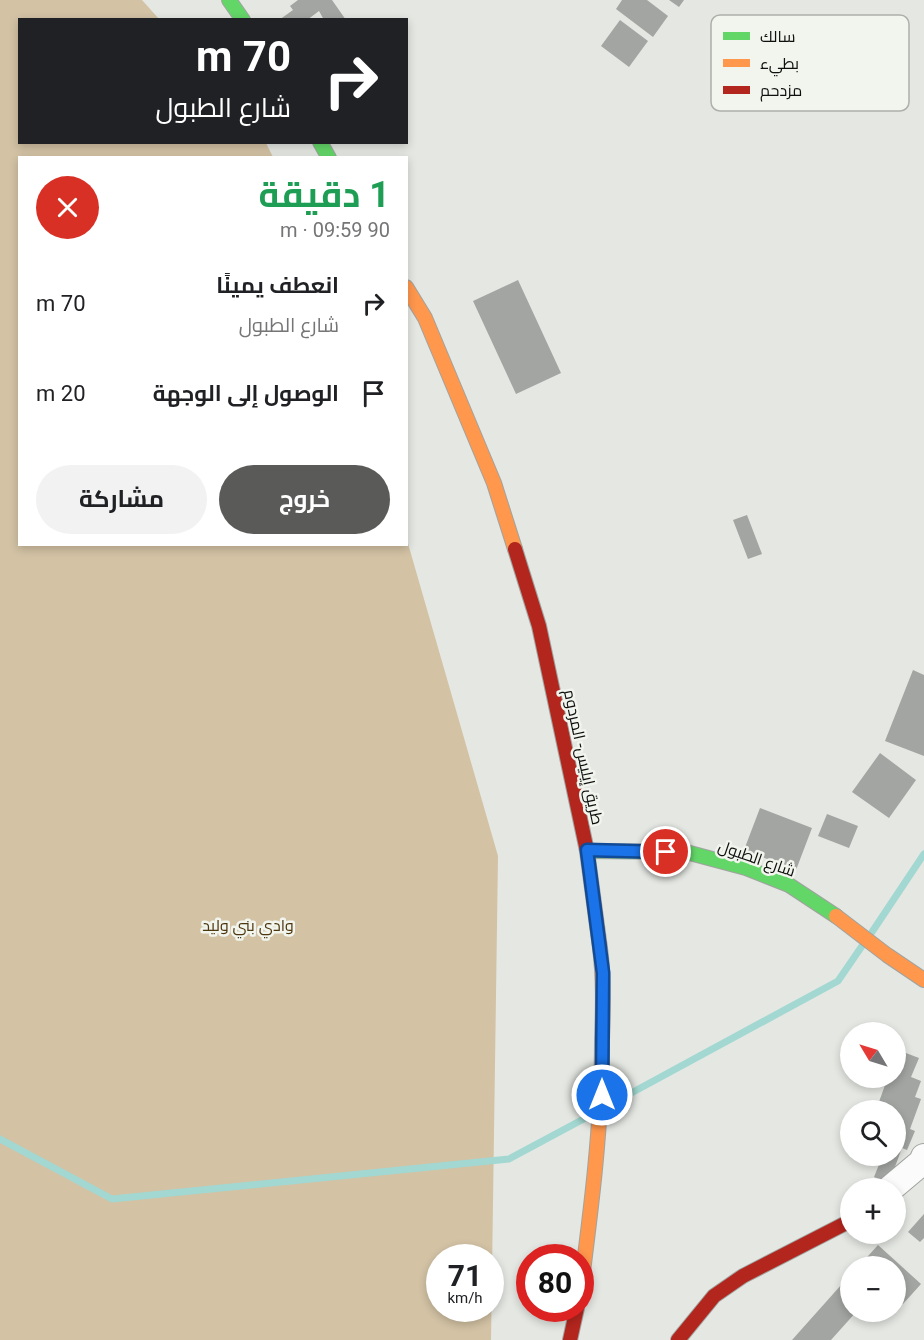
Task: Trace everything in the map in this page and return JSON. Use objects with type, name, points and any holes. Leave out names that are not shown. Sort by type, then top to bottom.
[{"type":"main road","points":[[229,0],[242,18]]},
{"type":"main road","name":"طريق إيليس- المردوم","points":[[408,291],[425,318],[494,483],[539,626],[587,850],[603,973],[602,1095],[586,1244]]},
{"type":"main road","name":"شارع الطبول","points":[[587,850],[686,852],[746,868],[789,885],[827,909],[924,980]]},
{"type":"main road","points":[[678,1340],[714,1296],[743,1276],[840,1226]]},
{"type":"main road","points":[[570,1340],[574,1322]]},
{"type":"street","points":[[902,1178],[923,1160]]},
{"type":"green space","name":"وادي بني وليد","points":[[0,0],[142,0],[158,18],[18,18],[18,144],[266,144],[272,156],[18,156],[18,546],[408,546],[408,543],[498,856],[492,1244],[426,1244],[426,1322],[491,1322],[491,1340],[0,1340]]},
{"type":"building","points":[[298,0],[332,0],[345,18],[323,18],[319,11],[310,18],[282,18],[293,10],[290,6]]},
{"type":"building","points":[[622,0],[647,0],[668,16],[653,37],[616,9]]},
{"type":"building","points":[[669,0],[684,0],[679,7]]},
{"type":"building","points":[[620,20],[648,41],[629,67],[601,46]]},
{"type":"building","points":[[518,280],[561,373],[516,394],[473,301]]},
{"type":"building","points":[[747,515],[762,554],[748,559],[733,520]]},
{"type":"building","points":[[913,670],[924,675],[924,756],[885,741]]},
{"type":"building","points":[[880,753],[916,780],[889,818],[852,792]]},
{"type":"building","points":[[760,808],[812,828],[796,870],[744,850]]},
{"type":"building","points":[[827,814],[858,826],[849,848],[818,836]]},
{"type":"building","points":[[906,1053],[919,1058],[911,1077],[921,1081],[915,1097],[921,1099],[910,1129],[915,1131],[907,1150],[906,1100],[880,1100],[884,1088],[906,1088]]},
{"type":"building","points":[[878,1166],[895,1166],[891,1178],[874,1177]]},
{"type":"building","points":[[924,1214],[924,1238],[920,1242],[908,1232]]},
{"type":"building","points":[[878,1245],[890,1256],[868,1256]]},
{"type":"building","points":[[906,1270],[921,1284],[906,1301]]},
{"type":"building","points":[[840,1286],[840,1322],[847,1322],[831,1340],[792,1340]]},
{"type":"waterway","points":[[872,932],[924,854]]},
{"type":"waterway","points":[[611,1104],[838,981],[862,946]]},
{"type":"waterway","points":[[0,1139],[112,1199],[509,1159],[591,1115]]},
{"type":"traffic: fast","points":[[229,0],[242,18]]},
{"type":"traffic: fast","points":[[321,144],[328,156]]},
{"type":"traffic: fast","points":[[587,851],[686,852],[746,868],[789,885],[836,916]]},
{"type":"traffic: slow","points":[[408,290],[425,318],[494,483],[515,549]]},
{"type":"traffic: slow","points":[[836,916],[924,980]]},
{"type":"traffic: slow","points":[[586,1244],[602,1072],[603,994],[600,948]]},
{"type":"traffic: jam","points":[[515,549],[539,626],[587,851],[600,948]]},
{"type":"traffic: jam","points":[[678,1340],[714,1296],[743,1276],[840,1226]]},
{"type":"traffic: jam","points":[[570,1340],[574,1322]]},
{"type":"route","points":[[602,1095],[603,973],[587,850],[666,852]]}]
